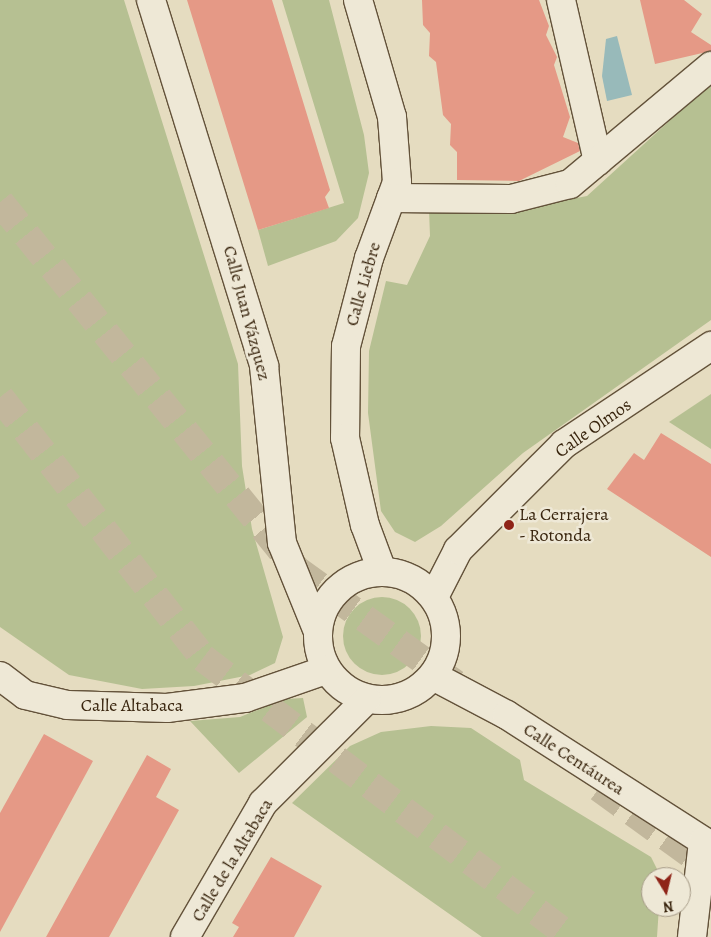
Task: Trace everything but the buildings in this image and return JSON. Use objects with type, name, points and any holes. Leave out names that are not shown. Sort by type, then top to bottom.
[{"type":"street","name":"Calle Juan Vázquez","points":[[151,0],[264,366],[282,543],[317,629]]},
{"type":"street","name":"Calle Liebre","points":[[358,0],[392,117],[397,182],[369,258],[346,346],[345,438],[365,525],[382,571]]},
{"type":"street","points":[[561,0],[598,161]]},
{"type":"street","points":[[392,198],[511,199],[570,184],[711,66]]},
{"type":"street","name":"Calle Olmos","points":[[435,595],[458,550],[564,444],[711,346]]},
{"type":"street","points":[[382,571],[411,577],[435,595],[449,636],[435,676],[404,698],[366,700],[343,689],[326,670],[317,629],[328,600],[346,584],[382,571]]},
{"type":"street","name":"Calle Altabaca","points":[[0,676],[25,696],[66,705],[167,708],[244,698],[326,670]]},
{"type":"street","name":"Calle Centáurea","points":[[435,676],[507,715],[707,844]]},
{"type":"street","name":"Calle de la Altabaca","points":[[185,937],[263,803],[366,700]]},
{"type":"street","points":[[692,937],[707,844]]},
{"type":"green space","points":[[0,0],[124,0],[238,364],[242,466],[252,529],[283,637],[275,663],[250,675],[194,686],[142,689],[69,675],[0,627]]},
{"type":"green space","points":[[282,0],[329,0],[364,135],[369,173],[358,218],[336,241],[268,266],[258,230],[344,203]]},
{"type":"green space","points":[[711,83],[711,320],[523,453],[441,526],[415,542],[395,532],[381,511],[368,413],[369,351],[386,281],[407,285],[430,236],[429,210],[509,211],[587,196]]},
{"type":"green space","points":[[711,394],[711,449],[669,422]]},
{"type":"green space","points":[[382,597],[397,600],[410,608],[418,621],[421,636],[418,651],[410,664],[397,672],[382,675],[367,672],[354,664],[346,651],[343,636],[346,621],[354,608],[367,600]]},
{"type":"green space","points":[[303,698],[307,717],[239,773],[190,721],[240,717],[285,699]]},
{"type":"green space","points":[[431,726],[471,728],[520,760],[524,780],[651,857],[656,867],[641,867],[641,917],[658,917],[657,937],[482,937],[292,803],[350,746],[381,732]]},
{"type":"water","points":[[617,36],[632,95],[607,101],[602,76],[606,39]]},
{"type":"tunnel","points":[[0,202],[296,569],[459,686]]},
{"type":"tunnel","points":[[0,397],[203,658],[570,937]]},
{"type":"tunnel","points":[[599,788],[711,869]]},
{"type":"place","name":"La Cerrajera - Rotonda","points":[[509,525]]}]
